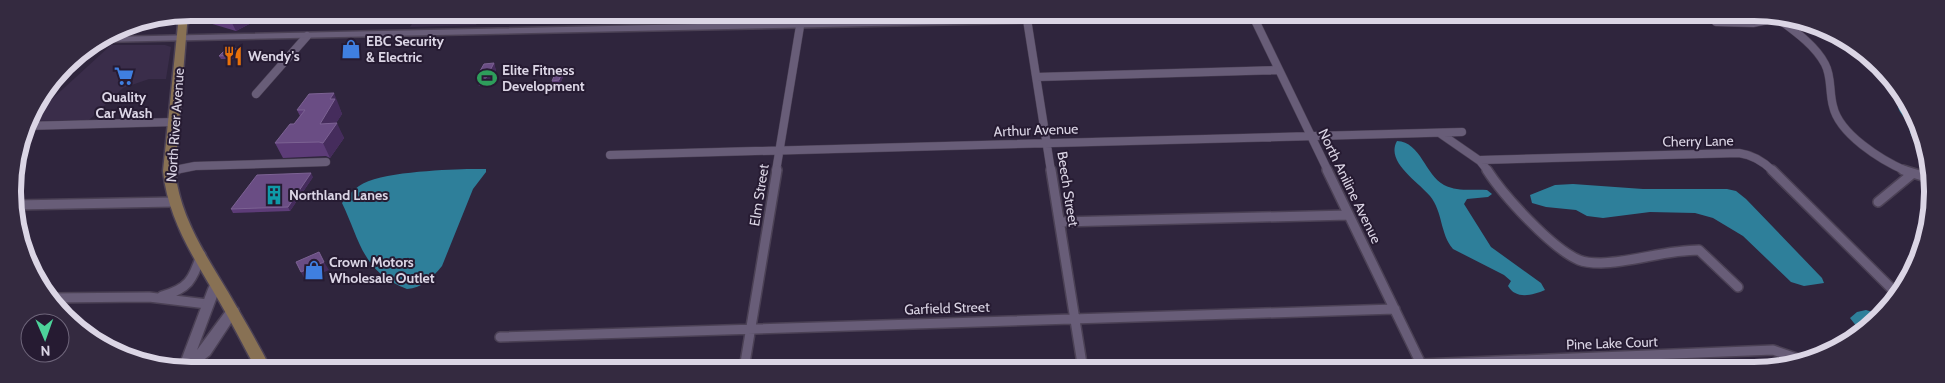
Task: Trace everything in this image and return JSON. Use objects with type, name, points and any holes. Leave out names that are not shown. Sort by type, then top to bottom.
[{"type":"main road","name":"North River Avenue","points":[[183,22],[170,171],[173,202],[260,362]]},
{"type":"street","points":[[114,40],[800,26],[926,21]]},
{"type":"street","name":"Beech Street","points":[[1028,21],[1082,361]]},
{"type":"street","name":"North Aniline Avenue","points":[[1255,21],[1420,361]]},
{"type":"street","points":[[1716,22],[1752,23],[1757,21]]},
{"type":"street","points":[[1784,25],[1809,45],[1828,70],[1833,110],[1846,128],[1867,150],[1888,163],[1923,177]]},
{"type":"street","name":"Elm Street","points":[[745,362],[800,26]]},
{"type":"street","points":[[256,94],[307,36]]},
{"type":"street","points":[[1037,77],[1278,70]]},
{"type":"street","points":[[34,126],[174,122]]},
{"type":"street","points":[[1439,132],[1454,140],[1470,155],[1481,160],[1491,175],[1557,246],[1574,257],[1587,263],[1699,250],[1738,287]]},
{"type":"street","name":"Arthur Avenue","points":[[610,155],[1462,132]]},
{"type":"street","name":"Cherry Lane","points":[[1481,160],[1739,153],[1751,155],[1766,164],[1891,288]]},
{"type":"street","points":[[170,171],[195,166],[326,162]]},
{"type":"street","points":[[1878,202],[1912,174]]},
{"type":"street","points":[[22,205],[173,202]]},
{"type":"street","points":[[1060,222],[1349,215]]},
{"type":"street","points":[[147,298],[172,294],[187,286],[194,277],[201,255]]},
{"type":"street","points":[[186,362],[216,283]]},
{"type":"street","points":[[59,298],[147,298],[207,304]]},
{"type":"street","name":"Garfield Street","points":[[500,337],[1395,308]]},
{"type":"street","points":[[191,362],[205,351],[232,311]]},
{"type":"street","name":"Pine Lake Court","points":[[1544,361],[1773,350],[1793,357]]},
{"type":"shaded area","points":[[414,21],[479,21],[476,25],[410,27]]},
{"type":"shaded area","points":[[582,21],[615,21],[582,22]]},
{"type":"shaded area","name":"Quality Car Wash","points":[[111,45],[165,45],[171,47],[166,79],[149,79],[123,88],[89,120],[37,121],[44,107]]},
{"type":"shaded area","points":[[487,359],[486,362],[419,362]]},
{"type":"water","points":[[1898,102],[1911,126],[1916,140],[1910,131],[1908,121],[1902,115]]},
{"type":"water","points":[[1397,141],[1412,147],[1432,174],[1444,185],[1460,189],[1487,190],[1492,194],[1488,197],[1467,199],[1464,204],[1491,247],[1541,283],[1545,290],[1530,295],[1515,293],[1508,286],[1511,281],[1504,275],[1453,249],[1446,237],[1434,202],[1399,164],[1395,149]]},
{"type":"water","points":[[486,169],[486,172],[473,189],[442,266],[426,282],[417,287],[407,289],[380,274],[364,254],[342,203],[359,186],[368,181],[411,173]]},
{"type":"water","points":[[1573,184],[1643,189],[1727,189],[1736,191],[1822,278],[1824,283],[1804,286],[1791,282],[1743,236],[1713,218],[1695,213],[1650,212],[1603,218],[1587,216],[1576,210],[1546,207],[1532,203],[1530,195],[1555,185]]},
{"type":"water","points":[[1866,310],[1874,312],[1857,327],[1850,318],[1857,312]]},
{"type":"building","points":[[226,49],[237,49],[231,55],[219,56]]},
{"type":"building","points":[[494,63],[486,78],[476,78],[484,64]]},
{"type":"building","points":[[564,68],[559,80],[552,81],[557,69]]},
{"type":"building","points":[[334,93],[330,99],[335,99],[320,124],[337,123],[323,143],[275,143],[290,124],[294,124],[305,110],[297,110],[309,94]]},
{"type":"building","name":"Northland Lanes","points":[[311,173],[288,207],[231,209],[257,175]]},
{"type":"building","points":[[319,252],[324,262],[301,272],[296,262]]},
{"type":"place","name":"EBC Security & Electric","points":[[351,49]]},
{"type":"place","name":"Wendy's","points":[[233,56]]},
{"type":"place","name":"Quality Car Wash","points":[[124,76]]},
{"type":"place","name":"Elite Fitness Development","points":[[487,78]]},
{"type":"place","name":"Northland Lanes","points":[[274,195]]},
{"type":"place","name":"Crown Motors Wholesale Outlet","points":[[314,270]]}]
